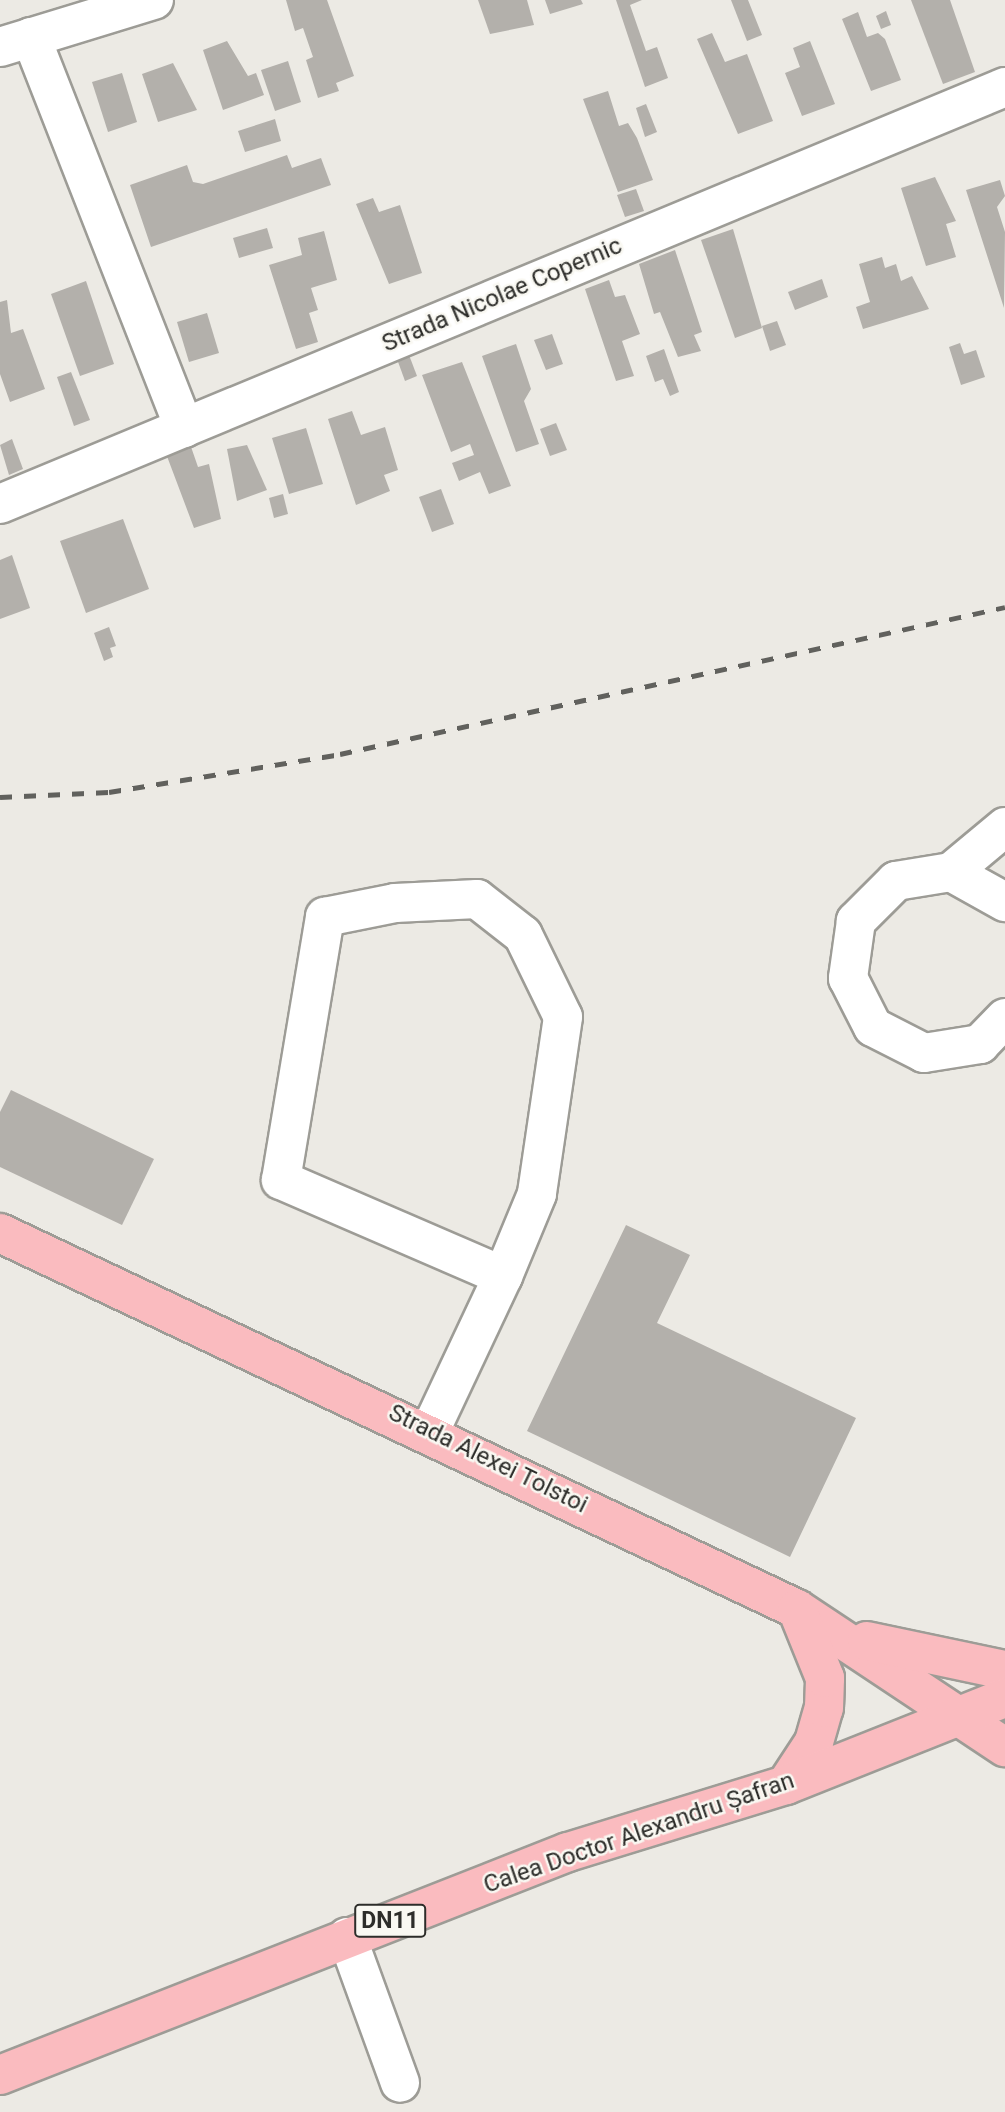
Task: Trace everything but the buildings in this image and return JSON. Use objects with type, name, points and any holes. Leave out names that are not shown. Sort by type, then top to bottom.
[{"type":"main road","name":"Strada Alexei Tolstoi","points":[[0,1233],[430,1431],[810,1618],[960,1714],[1005,1747]]},
{"type":"main road","points":[[810,1618],[941,1661],[1005,1670]]},
{"type":"main road","points":[[786,1785],[814,1742],[824,1709],[825,1678],[810,1618]]},
{"type":"main road","name":"Calea Doctor Alexandru Șafran","points":[[0,2075],[568,1852],[786,1785],[1005,1698]]},
{"type":"street","points":[[154,0],[16,42],[184,428]]},
{"type":"street","name":"Strada Nicolae Copernic","points":[[0,505],[1005,87]]},
{"type":"street","points":[[1005,827],[951,872],[896,881],[856,921],[848,978],[873,1027],[924,1053],[980,1044],[1005,1018]]},
{"type":"street","points":[[951,872],[1005,902]]},
{"type":"street","points":[[430,1431],[503,1276],[537,1194],[563,1017],[523,935],[477,899],[395,903],[325,917],[281,1180],[503,1276]]},
{"type":"street","points":[[347,1937],[400,2083]]},
{"type":"railway","points":[[0,797],[109,792],[340,754],[1005,607]]}]
